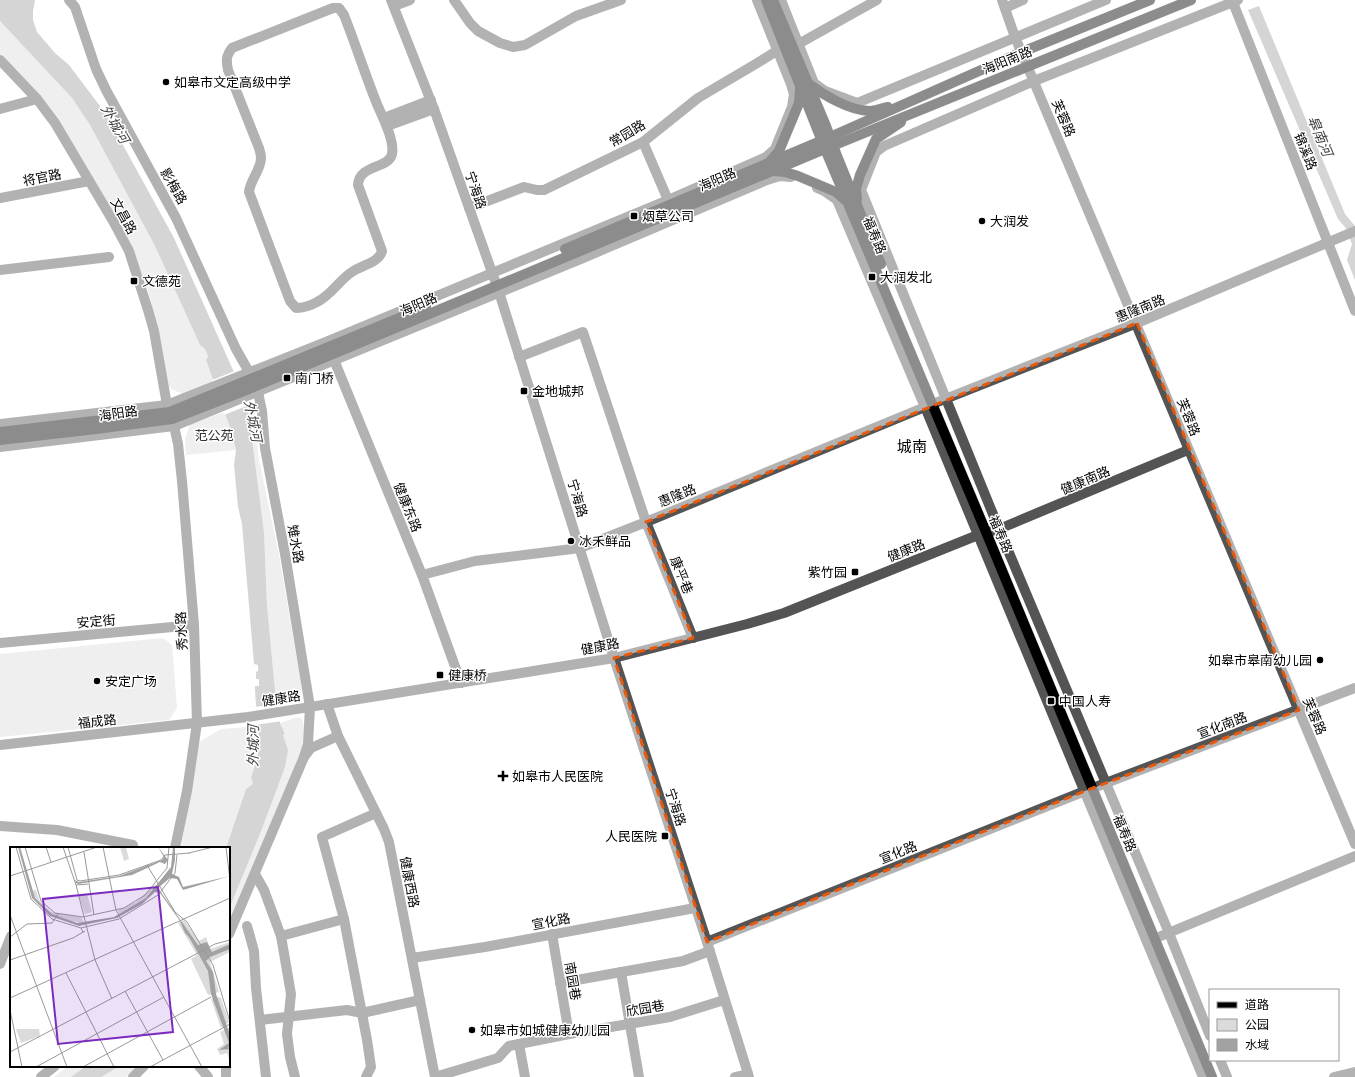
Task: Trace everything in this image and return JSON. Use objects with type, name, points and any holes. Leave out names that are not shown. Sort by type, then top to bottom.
[{"type":"main road","name":"福寿路","points":[[766,0],[805,86],[827,143],[847,202],[935,403],[1096,787],[1212,1077]]},
{"type":"main road","name":"福寿路","points":[[773,0],[788,46]]},
{"type":"main road","name":"海阳南路","points":[[827,143],[908,103],[1022,52],[1150,0]]},
{"type":"main road","name":"海阳南路","points":[[827,143],[914,112],[1191,0]]},
{"type":"main road","points":[[847,202],[836,192],[798,176],[770,167],[779,151],[805,86],[854,108],[870,111],[908,103]]},
{"type":"main road","points":[[857,206],[856,189],[860,175],[876,139],[914,112]]},
{"type":"main road","name":"海阳路","points":[[0,440],[96,429],[171,415],[251,384],[495,283],[827,143]]},
{"type":"main road","name":"福寿路","points":[[827,143],[857,206],[935,403]]},
{"type":"main road","name":"海阳路","points":[[0,432],[171,415]]},
{"type":"main road","name":"福寿路","points":[[1096,787],[1164,934],[1209,1054]]},
{"type":"main road","points":[[1211,1061],[1218,1077]]},
{"type":"street","name":"影梅路","points":[[69,0],[75,7],[96,69],[176,218],[251,384]]},
{"type":"street","points":[[393,3],[410,0]]},
{"type":"street","points":[[454,0],[470,23],[478,31],[500,43],[513,47],[525,45],[576,16],[621,0]]},
{"type":"street","points":[[756,0],[814,83],[825,91],[857,103],[1106,0]]},
{"type":"street","points":[[0,447],[171,415],[214,399],[495,283],[668,200],[766,157],[775,149],[792,107],[794,94],[791,84],[788,46],[781,0]]},
{"type":"street","name":"常园路","points":[[469,208],[524,187],[544,190],[643,142],[698,98],[788,46],[877,0]]},
{"type":"street","points":[[1003,4],[1023,0]]},
{"type":"street","points":[[935,403],[861,190],[876,152],[884,146],[1034,81],[1234,1]]},
{"type":"street","name":"锦溪路","points":[[1234,1],[1355,311]]},
{"type":"street","name":"宁海路","points":[[393,3],[432,105],[495,283],[614,658],[749,1075]]},
{"type":"street","name":"芙蓉路","points":[[1003,4],[1015,37],[1188,450],[1355,844]]},
{"type":"street","points":[[333,8],[339,8],[344,15],[385,122],[393,150],[392,157],[388,161],[364,173],[359,179],[358,186],[382,251],[381,256],[345,277],[337,284],[332,292],[317,302],[304,308],[296,308],[290,301],[249,192],[250,185],[258,170],[261,158],[259,148],[228,70],[226,60],[227,55],[232,48],[333,8]]},
{"type":"street","name":"文昌路","points":[[0,60],[37,99],[55,123],[129,251],[154,331],[171,415]]},
{"type":"street","points":[[0,109],[37,99]]},
{"type":"street","points":[[385,122],[432,105]]},
{"type":"street","points":[[643,142],[668,200]]},
{"type":"street","points":[[495,283],[583,258],[767,180],[780,176],[791,177],[824,191],[837,200],[935,403],[1096,787],[1203,1077]]},
{"type":"street","name":"将官路","points":[[0,198],[89,181]]},
{"type":"street","name":"惠隆南路","points":[[935,403],[1136,323],[1351,233]]},
{"type":"street","points":[[0,270],[109,257]]},
{"type":"street","name":"康平巷","points":[[519,356],[583,332],[646,522],[693,638]]},
{"type":"street","name":"健康东路","points":[[330,351],[422,575],[461,683]]},
{"type":"street","name":"雉水路","points":[[251,384],[262,411],[265,448],[288,569],[310,707],[308,744],[304,757]]},
{"type":"street","name":"惠隆路","points":[[422,575],[475,561],[580,548],[935,403]]},
{"type":"street","points":[[0,424],[171,415]]},
{"type":"street","name":"秀水路","points":[[171,415],[182,481],[194,625],[197,723],[187,791],[175,847]]},
{"type":"street","name":"健康南路","points":[[989,532],[1188,450]]},
{"type":"street","name":"健康路","points":[[197,723],[294,710],[614,658],[693,638],[784,612],[989,532]]},
{"type":"street","name":"安定街","points":[[0,643],[194,625]]},
{"type":"street","name":"宣化南路","points":[[1096,787],[1355,688]]},
{"type":"street","name":"健康西路","points":[[327,704],[338,736],[384,829],[388,842],[435,1077]]},
{"type":"street","name":"福成路","points":[[0,745],[197,723]]},
{"type":"street","points":[[230,932],[304,757],[311,748],[338,736]]},
{"type":"street","name":"宣化路","points":[[560,983],[682,961],[708,947],[1096,787]]},
{"type":"street","points":[[366,1077],[371,1067],[362,1013],[344,919],[322,837],[376,813]]},
{"type":"street","points":[[0,826],[57,830],[133,845],[132,847]]},
{"type":"street","points":[[1209,1034],[1164,934],[1355,856]]},
{"type":"street","points":[[255,874],[264,890],[281,936],[291,994],[287,1034],[290,1057],[295,1077]]},
{"type":"street","name":"宣化路","points":[[412,958],[485,947],[695,908]]},
{"type":"street","points":[[281,936],[344,919]]},
{"type":"street","points":[[247,926],[254,951],[256,988],[266,1077]]},
{"type":"street","name":"南园巷","points":[[552,934],[569,1034]]},
{"type":"street","points":[[0,964],[10,939]]},
{"type":"street","points":[[621,972],[639,1077]]},
{"type":"street","points":[[260,1020],[347,1010],[362,1013],[420,1000]]},
{"type":"street","name":"欣园巷","points":[[435,1077],[498,1058],[509,1046],[670,1017],[724,1000]]},
{"type":"street","points":[[519,1044],[525,1077]]},
{"type":"street","points":[[1220,1061],[1227,1077]]},
{"type":"street","points":[[41,1077],[54,1067]]},
{"type":"street","points":[[133,1077],[143,1067]]},
{"type":"street","points":[[201,1067],[208,1077]]},
{"type":"street","points":[[1334,1077],[1355,1072]]},
{"type":"street","points":[[735,1077],[749,1075]]},
{"type":"highlighted area","points":[[1137,323],[1299,710],[1085,791],[707,942],[614,658],[693,638],[646,522]]},
{"type":"green space","points":[[0,21],[72,98],[90,125],[155,246],[200,345],[205,349],[208,358],[206,361],[213,378],[212,384],[183,394],[171,389],[166,382],[148,290],[137,263],[44,102],[0,56]]},
{"type":"green space","points":[[254,405],[258,455],[279,555],[302,683],[300,698],[290,701],[276,701],[267,605],[264,532],[248,408]]},
{"type":"green space","name":"范公苑","points":[[225,412],[236,450],[186,455],[185,440],[190,424]]},
{"type":"green space","name":"安定广场","points":[[163,638],[172,645],[177,708],[169,720],[0,736],[0,654]]},
{"type":"green space","points":[[298,717],[302,719],[304,730],[303,742],[297,764],[230,924],[230,907],[260,834],[288,750],[283,735],[285,734],[280,723]]},
{"type":"green space","points":[[258,726],[258,752],[251,777],[254,784],[246,789],[226,847],[181,847],[199,742],[221,729]]},
{"type":"green space","points":[[67,1067],[85,1067],[71,1077],[54,1077]]},
{"type":"green space","points":[[118,1067],[136,1067],[126,1077],[101,1077]]},
{"type":"water","points":[[0,0],[35,0],[33,20],[37,32],[55,53],[69,65],[106,114],[174,238],[233,370],[248,408],[264,532],[267,605],[276,701],[280,723],[285,734],[283,735],[288,750],[285,767],[260,834],[230,907],[230,847],[226,847],[246,789],[253,784],[251,777],[259,750],[255,686],[259,686],[259,679],[256,679],[258,665],[254,664],[242,524],[238,507],[234,465],[236,450],[232,433],[206,360],[208,357],[205,349],[200,345],[155,246],[90,125],[72,98],[0,21]]},
{"type":"water","points":[[1259,6],[1345,214],[1355,226],[1355,280],[1347,260],[1352,244],[1345,227],[1338,219],[1248,10]]},
{"type":"water","points":[[85,1067],[118,1067],[101,1077],[71,1077]]},
{"type":"pier","points":[[235,371],[249,405],[224,415],[212,380]]},
{"type":"pier","points":[[278,704],[282,721],[255,725],[253,707]]},
{"type":"place","name":"如皋市文定高级中学","points":[[166,82]]},
{"type":"place","name":"烟草公司","points":[[634,216]]},
{"type":"place","name":"大润发","points":[[982,221]]},
{"type":"place","name":"大润发北","points":[[872,277]]},
{"type":"place","name":"文德苑","points":[[134,281]]},
{"type":"place","name":"南门桥","points":[[287,378]]},
{"type":"place","name":"金地城邦","points":[[524,391]]},
{"type":"place","name":"冰禾鲜品","points":[[571,541]]},
{"type":"place","name":"紫竹园","points":[[855,572]]},
{"type":"place","name":"如皋市皋南幼儿园","points":[[1320,660]]},
{"type":"place","name":"健康桥","points":[[440,675]]},
{"type":"place","name":"安定广场","points":[[97,681]]},
{"type":"place","name":"中国人寿","points":[[1051,701]]},
{"type":"place","name":"如皋市人民医院","points":[[503,776]]},
{"type":"place","name":"人民医院","points":[[665,836]]},
{"type":"place","name":"如皋市如城健康幼儿园","points":[[472,1030]]},
{"type":"district","name":"城南","points":[[912,447]]},
{"type":"water label","name":"外城河","points":[[115,124]]},
{"type":"water label","name":"皋南河","points":[[1320,136]]},
{"type":"water label","name":"外城河","points":[[253,421]]},
{"type":"water label","name":"外城河","points":[[253,746]]}]
